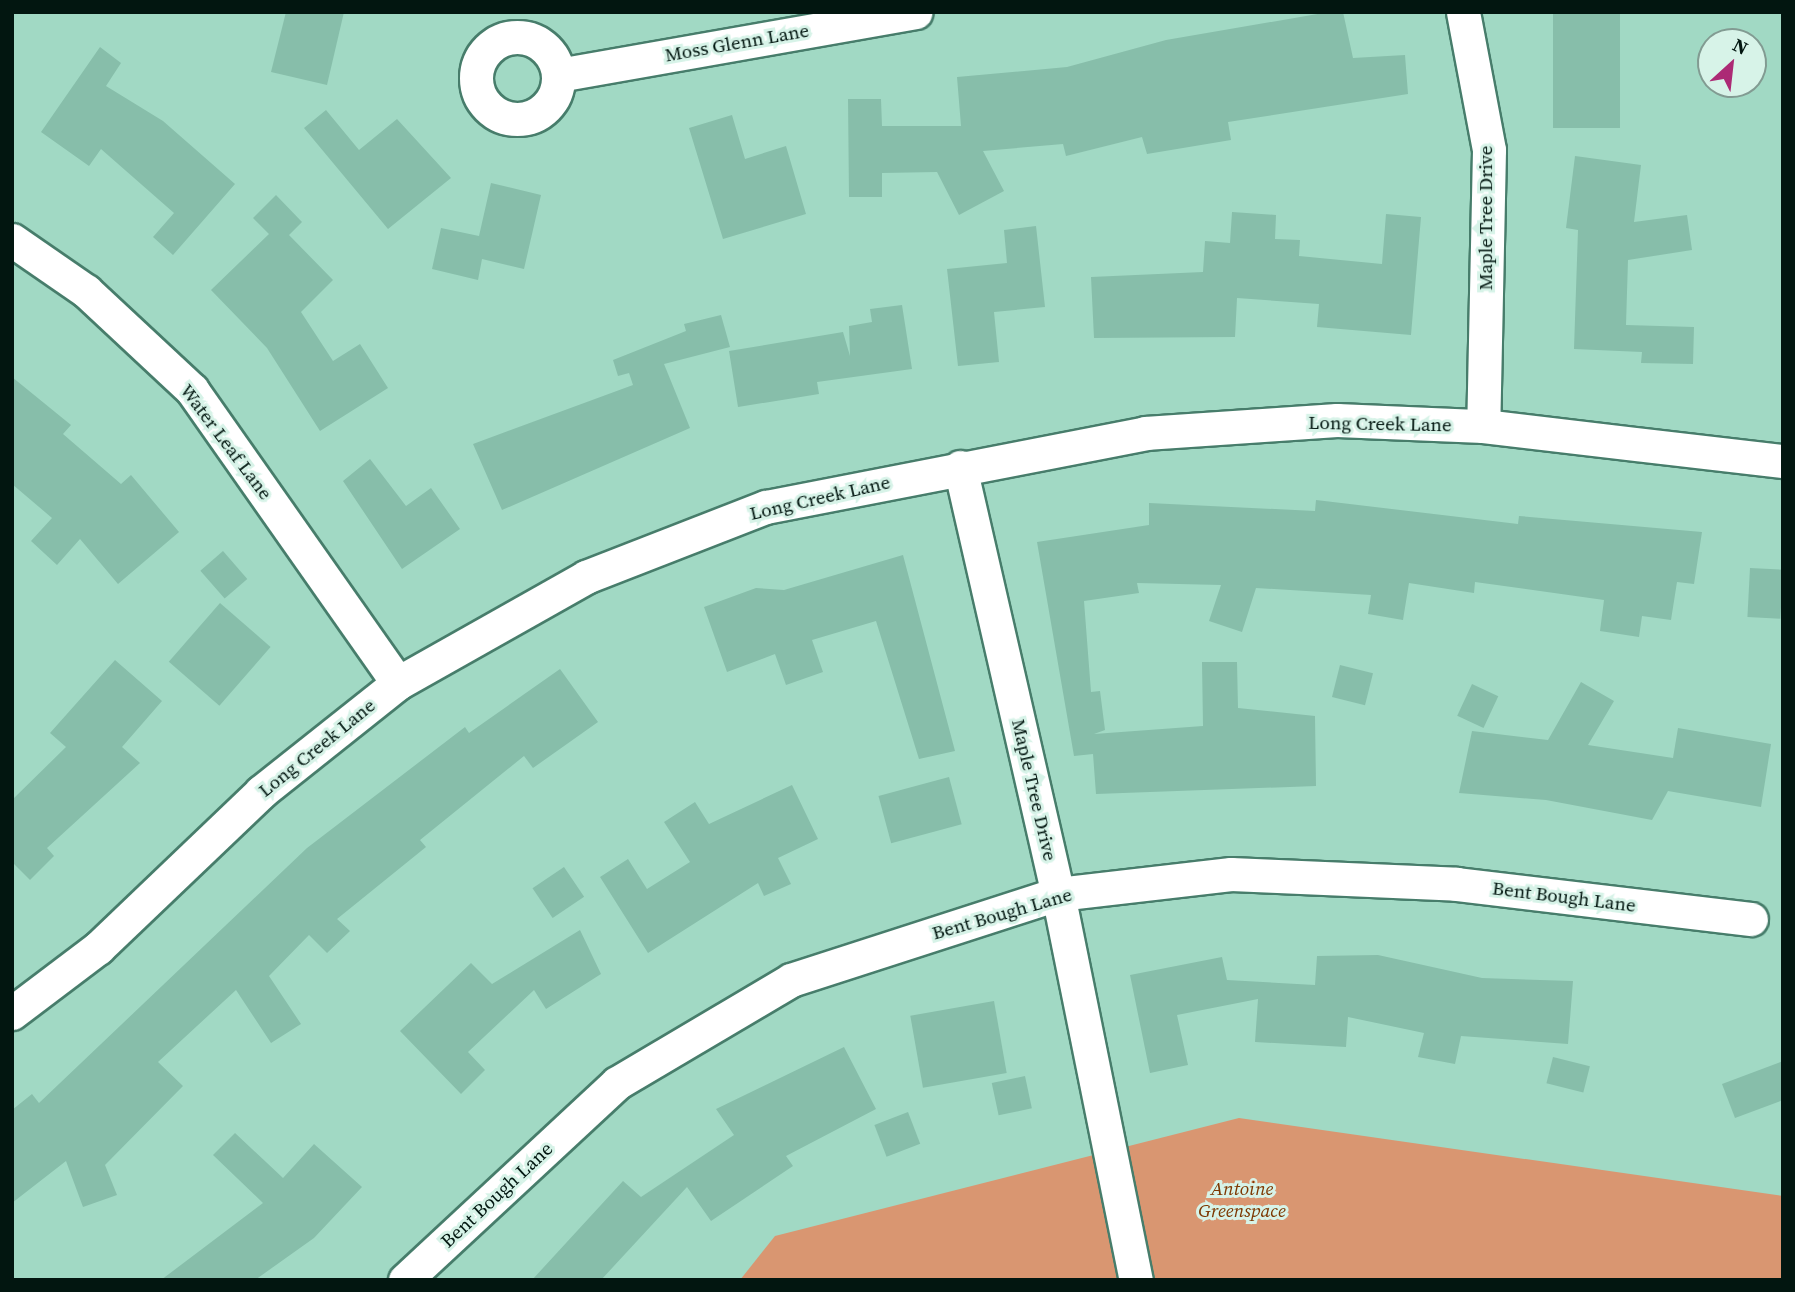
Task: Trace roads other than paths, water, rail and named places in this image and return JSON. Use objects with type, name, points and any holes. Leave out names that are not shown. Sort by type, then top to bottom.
[{"type":"street","name":"Moss Glenn Lane","points":[[559,75],[915,12]]},
{"type":"street","name":"Maple Tree Drive","points":[[1463,12],[1489,150],[1483,426]]},
{"type":"street","name":"Water Leaf Lane","points":[[12,240],[86,291],[192,390],[398,683]]},
{"type":"street","name":"Long Creek Lane","points":[[12,1013],[98,948],[261,792],[398,683],[586,577],[766,507],[1145,433],[1337,420],[1483,426],[1783,461]]},
{"type":"street","name":"Maple Tree Drive","points":[[960,467],[1058,894],[1136,1280]]},
{"type":"street","name":"Bent Bough Lane","points":[[405,1280],[617,1083],[791,980],[1058,894],[1231,874],[1457,884],[1751,919]]},
{"type":"park label","name":"Antoine Greenspace","points":[[1242,1200]]}]
